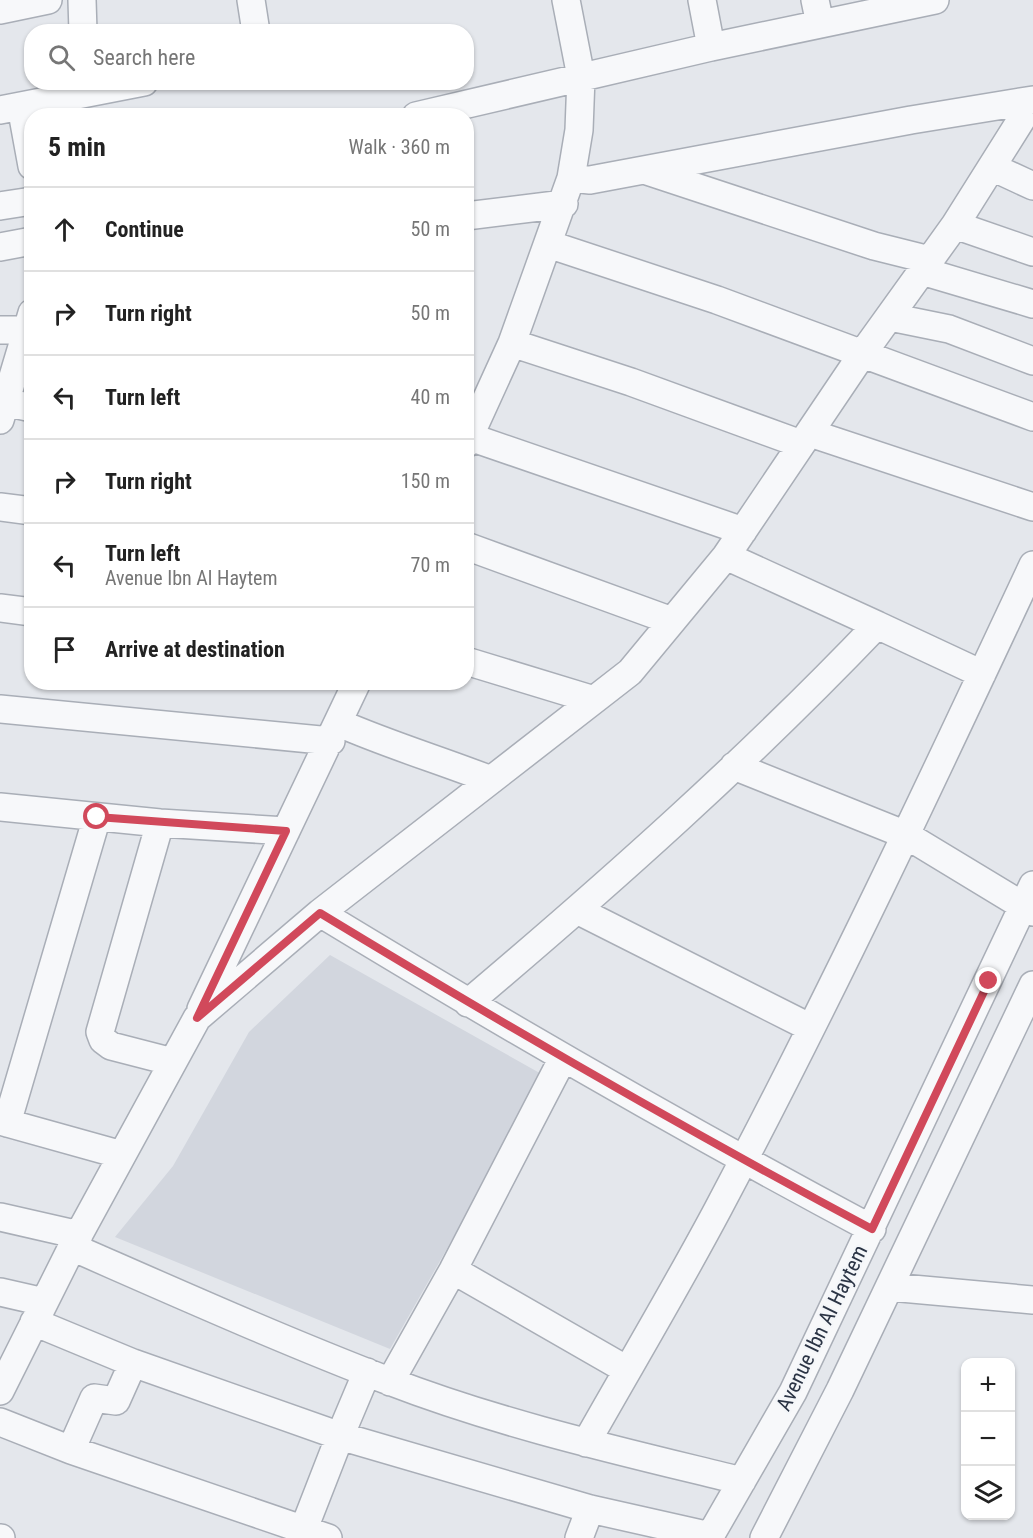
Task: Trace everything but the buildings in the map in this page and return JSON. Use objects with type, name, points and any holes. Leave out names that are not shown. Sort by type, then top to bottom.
[{"type":"street","points":[[0,10],[48,0]]},
{"type":"street","points":[[82,0],[83,24]]},
{"type":"street","points":[[251,0],[255,24]]},
{"type":"street","points":[[474,428],[512,343],[564,204],[571,178],[579,130],[581,77],[566,0]]},
{"type":"street","points":[[702,0],[711,47]]},
{"type":"street","points":[[450,108],[711,47],[818,12],[935,0]]},
{"type":"street","points":[[24,144],[11,108],[79,90]]},
{"type":"street","points":[[571,178],[590,180],[911,120],[1033,101]]},
{"type":"street","points":[[197,1018],[320,913],[630,672],[726,556],[863,352],[956,225],[1033,101]]},
{"type":"street","points":[[992,167],[1033,186]]},
{"type":"street","points":[[646,170],[874,246],[1033,304]]},
{"type":"street","points":[[0,206],[24,202]]},
{"type":"street","points":[[474,215],[564,204]]},
{"type":"street","points":[[956,225],[1033,252]]},
{"type":"street","points":[[0,247],[24,242]]},
{"type":"street","points":[[548,244],[717,300],[863,352],[1033,417]]},
{"type":"street","points":[[890,317],[949,329],[1033,361]]},
{"type":"street","points":[[0,330],[24,323]]},
{"type":"street","points":[[24,338],[2,411],[24,409]]},
{"type":"street","points":[[512,343],[806,439],[1033,507]]},
{"type":"street","points":[[474,443],[743,531]]},
{"type":"street","points":[[0,507],[24,510]]},
{"type":"street","points":[[474,549],[672,621]]},
{"type":"street","points":[[726,556],[982,674]]},
{"type":"street","points":[[586,1443],[743,1160],[811,1028],[906,835],[1033,565]]},
{"type":"street","points":[[0,608],[24,611]]},
{"type":"street","points":[[468,1003],[577,910],[799,707],[877,625]]},
{"type":"street","points":[[474,663],[594,700]]},
{"type":"street","points":[[0,1391],[76,1241],[197,1018],[353,690]]},
{"type":"street","points":[[0,709],[335,732],[431,756],[491,780]]},
{"type":"street","points":[[734,766],[906,835],[1030,902]]},
{"type":"street","points":[[0,807],[160,823],[286,831]]},
{"type":"street","points":[[97,817],[4,1122],[122,1155]]},
{"type":"street","points":[[160,823],[100,1032],[103,1040],[111,1046],[173,1062]]},
{"type":"street","name":"Avenue Ibn Al Haytem","points":[[709,1537],[793,1392],[1030,902]]},
{"type":"street","points":[[577,910],[811,1028]]},
{"type":"street","points":[[320,913],[563,1058],[743,1160],[872,1229]]},
{"type":"street","name":"Avenue Ibn Al Haytem","points":[[764,1538],[890,1287],[1033,985]]},
{"type":"street","points":[[0,1422],[71,1450],[315,1534],[340,1436],[453,1270],[563,1058]]},
{"type":"street","points":[[0,1217],[76,1241],[287,1342],[379,1377],[586,1443],[742,1481]]},
{"type":"street","points":[[453,1270],[627,1370]]},
{"type":"street","points":[[890,1287],[1033,1300]]},
{"type":"street","points":[[0,1292],[133,1363],[340,1436],[590,1509],[709,1537]]},
{"type":"street","points":[[71,1450],[94,1398],[116,1401],[133,1363]]},
{"type":"street","points":[[579,1538],[590,1509]]},
{"type":"shaded area","points":[[330,955],[545,1076],[390,1349],[115,1237],[173,1166],[249,1032]]},
{"type":"route","points":[[97,817],[286,831],[197,1018],[320,913],[489,1016],[743,1160],[872,1229],[989,981]]}]
